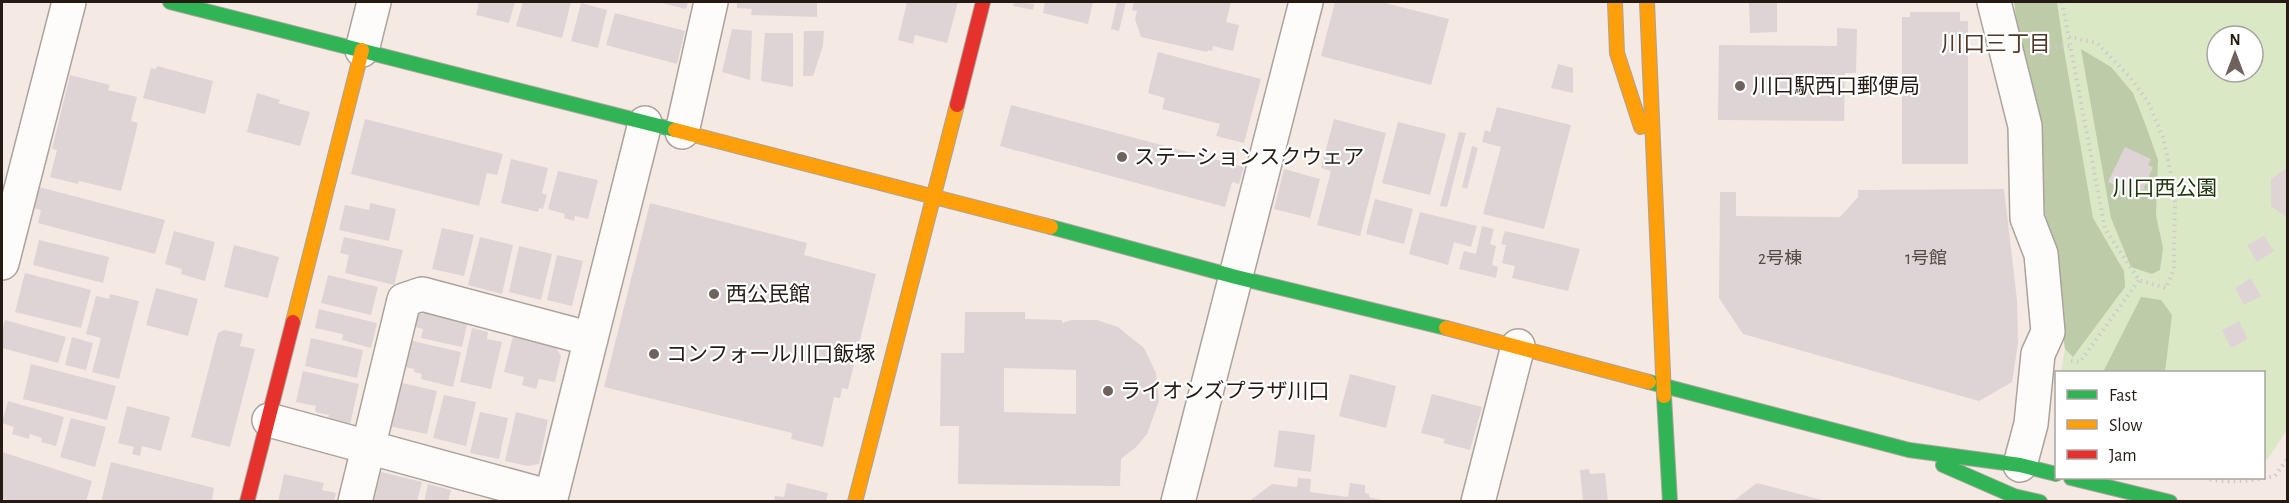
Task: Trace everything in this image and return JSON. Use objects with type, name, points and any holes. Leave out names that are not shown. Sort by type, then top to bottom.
[{"type":"street","points":[[2,263],[69,2]]},
{"type":"street","points":[[170,2],[932,195],[1236,276],[1518,346],[1909,450],[2020,465],[2055,474]]},
{"type":"street","points":[[247,501],[374,2]]},
{"type":"street","points":[[682,132],[711,2]]},
{"type":"street","points":[[855,501],[983,2]]},
{"type":"street","points":[[1178,501],[1306,2]]},
{"type":"street","points":[[1615,2],[1617,53],[1654,166]]},
{"type":"street","points":[[1647,2],[1670,501]]},
{"type":"street","points":[[1994,2],[2025,126],[2027,218],[2041,254],[2048,332],[2038,354],[2031,424],[2020,465]]},
{"type":"street","points":[[1654,166],[1667,109]]},
{"type":"street","points":[[269,420],[369,446],[550,499],[645,123]]},
{"type":"street","points":[[355,501],[404,300],[422,294],[591,339]]},
{"type":"street","points":[[1478,501],[1518,346]]},
{"type":"street","points":[[1909,450],[2014,496],[2040,501]]},
{"type":"street","points":[[2079,479],[2170,501]]},
{"type":"path","points":[[2062,2],[2105,229],[2139,280],[2166,288],[2174,269],[2175,192],[2163,137],[2148,102],[2129,76],[2097,43],[2069,38]]},
{"type":"path","points":[[2080,362],[2139,280]]},
{"type":"path","points":[[2265,478],[2275,476],[2288,458]]},
{"type":"path","points":[[2211,479],[2224,483],[2261,479]]},
{"type":"green space","name":"川口西公園","points":[[2014,2],[2287,2],[2288,425],[2268,459],[2265,460],[2265,371],[2061,371],[2065,349]]},
{"type":"green space","points":[[2014,2],[2057,2],[2093,218],[2124,271],[2125,287],[2073,357],[2065,349]]},
{"type":"green space","points":[[2081,49],[2111,67],[2133,93],[2158,160],[2156,215],[2163,248],[2160,270],[2152,274],[2131,267],[2111,218]]},
{"type":"green space","points":[[2141,297],[2161,300],[2172,315],[2165,371],[2104,371]]},
{"type":"building","points":[[479,2],[515,2],[509,23],[476,15]]},
{"type":"building","points":[[523,2],[571,2],[562,38],[516,26]]},
{"type":"building","points":[[658,2],[688,2],[686,9]]},
{"type":"building","points":[[737,2],[817,2],[817,17],[751,15],[752,9],[737,8]]},
{"type":"building","points":[[907,2],[958,2],[947,43],[915,35],[913,44],[898,40]]},
{"type":"building","points":[[1014,2],[1034,4],[1033,10],[1013,6]]},
{"type":"building","points":[[1045,2],[1093,2],[1088,24],[1043,13]]},
{"type":"building","points":[[1117,2],[1126,2],[1119,31],[1111,29]]},
{"type":"building","points":[[1134,2],[1231,2],[1226,22],[1239,25],[1233,51],[1213,46],[1212,51],[1207,52],[1141,37],[1135,19],[1137,11],[1132,10]]},
{"type":"building","points":[[1335,2],[1381,2],[1449,19],[1431,85],[1321,56]]},
{"type":"building","points":[[1749,2],[1777,2],[1777,32],[1750,33]]},
{"type":"building","points":[[581,3],[607,10],[598,48],[571,41]]},
{"type":"building","points":[[1910,12],[1960,12],[1960,21],[1968,21],[1968,164],[1902,164],[1902,17],[1910,17]]},
{"type":"building","points":[[615,13],[685,31],[677,64],[606,45]]},
{"type":"building","points":[[1837,28],[1857,29],[1856,73],[1845,73],[1844,121],[1718,120],[1719,45],[1837,46]]},
{"type":"building","points":[[732,29],[752,31],[750,80],[722,72]]},
{"type":"building","points":[[804,31],[824,31],[823,46],[813,76],[803,76]]},
{"type":"building","points":[[765,33],[793,33],[793,87],[761,81]]},
{"type":"building","points":[[1158,52],[1261,79],[1244,143],[1216,136],[1220,124],[1162,109],[1165,98],[1148,93]]},
{"type":"building","points":[[1558,64],[1573,68],[1573,93],[1551,88]]},
{"type":"building","points":[[157,66],[213,81],[205,114],[143,98],[151,68],[156,69]]},
{"type":"building","points":[[70,75],[110,85],[108,90],[137,97],[131,121],[138,123],[121,191],[50,177],[57,150],[52,149]]},
{"type":"building","points":[[257,93],[280,100],[278,103],[310,112],[300,146],[247,132]]},
{"type":"building","name":"ステーションスクウェア","points":[[1011,105],[1244,167],[1239,184],[1232,182],[1225,207],[1000,146]]},
{"type":"building","points":[[1497,107],[1571,125],[1544,229],[1483,214],[1501,147],[1482,142],[1485,130],[1490,132]]},
{"type":"building","points":[[365,119],[503,154],[497,175],[487,173],[479,206],[351,174]]},
{"type":"building","points":[[1334,119],[1386,133],[1360,236],[1317,225],[1331,171],[1321,168]]},
{"type":"building","points":[[1398,122],[1446,134],[1430,195],[1382,183]]},
{"type":"building","points":[[1459,132],[1466,133],[1447,207],[1440,206]]},
{"type":"building","points":[[1472,146],[1478,148],[1467,189],[1462,187]]},
{"type":"building","points":[[2125,147],[2151,159],[2148,165],[2153,167],[2143,190],[2138,189],[2136,194],[2108,182]]},
{"type":"building","points":[[511,159],[548,168],[542,193],[547,195],[543,209],[539,208],[538,212],[501,203]]},
{"type":"building","points":[[2288,167],[2288,218],[2271,206],[2271,179]]},
{"type":"building","points":[[1284,169],[1320,179],[1310,218],[1274,209]]},
{"type":"building","points":[[558,171],[598,180],[588,219],[575,216],[574,221],[564,218],[565,214],[548,209]]},
{"type":"building","points":[[39,187],[165,220],[155,254],[38,223],[41,210],[33,208]]},
{"type":"building","points":[[2004,189],[2017,300],[2018,344],[2012,382],[1979,401],[1743,334],[1719,298],[1720,192],[1736,192],[1736,216],[1840,217],[1858,197],[1858,190]]},
{"type":"building","points":[[1375,199],[1413,209],[1404,244],[1366,234]]},
{"type":"building","points":[[370,203],[396,209],[389,241],[339,230],[345,205],[369,210]]},
{"type":"building","points":[[650,203],[807,243],[804,255],[876,274],[848,389],[842,388],[840,398],[834,397],[823,447],[791,439],[792,433],[604,387]]},
{"type":"building","points":[[1420,212],[1477,226],[1471,247],[1454,242],[1448,265],[1409,254]]},
{"type":"building","points":[[1482,226],[1494,229],[1490,244],[1496,246],[1492,265],[1498,267],[1496,278],[1459,269],[1464,251],[1476,254]]},
{"type":"building","points":[[442,228],[474,235],[464,276],[432,269]]},
{"type":"building","points":[[174,231],[215,242],[205,281],[181,274],[182,269],[165,264]]},
{"type":"building","points":[[1505,231],[1580,249],[1568,291],[1512,278],[1515,266],[1502,263],[1506,245],[1501,244]]},
{"type":"building","points":[[2264,236],[2274,251],[2257,262],[2247,245]]},
{"type":"building","points":[[344,237],[403,250],[394,285],[345,273],[349,255],[340,253]]},
{"type":"building","points":[[480,237],[513,245],[502,294],[468,285]]},
{"type":"building","points":[[39,240],[109,257],[103,283],[33,265]]},
{"type":"building","points":[[234,245],[279,257],[268,298],[224,287]]},
{"type":"building","points":[[519,246],[552,254],[541,300],[509,292]]},
{"type":"building","points":[[557,255],[583,261],[572,306],[547,300]]},
{"type":"building","points":[[25,273],[91,290],[81,328],[15,312]]},
{"type":"building","points":[[328,275],[378,287],[371,315],[321,303]]},
{"type":"building","points":[[2251,278],[2261,296],[2244,305],[2235,288]]},
{"type":"building","points":[[156,288],[198,299],[188,336],[146,325]]},
{"type":"building","points":[[110,294],[139,301],[119,379],[92,372],[101,338],[86,334],[96,296],[109,299]]},
{"type":"building","points":[[319,309],[377,323],[371,348],[342,340],[343,334],[315,328]]},
{"type":"building","points":[[424,310],[468,320],[462,347],[421,338],[423,329],[415,327],[419,313],[423,314]]},
{"type":"building","name":"ライオンズプラザ川口","points":[[965,312],[1025,312],[1025,319],[1062,320],[1062,323],[1072,320],[1097,320],[1118,327],[1144,348],[1156,373],[1159,401],[1147,434],[1121,459],[1120,486],[958,484],[959,426],[940,426],[941,353],[964,353]],"holes":[[[1004,368],[1076,370],[1076,414],[1004,412]]]},
{"type":"building","points":[[5,320],[66,337],[58,363],[2,348],[2,331]]},
{"type":"building","points":[[2239,321],[2248,339],[2231,348],[2222,330]]},
{"type":"building","points":[[472,328],[488,332],[487,339],[502,342],[491,389],[460,382]]},
{"type":"building","points":[[224,330],[243,334],[240,346],[255,349],[230,447],[191,437],[218,333]]},
{"type":"building","points":[[513,336],[555,346],[561,356],[555,382],[539,379],[536,389],[522,385],[524,377],[504,372]]},
{"type":"building","points":[[72,337],[93,343],[86,370],[65,365]]},
{"type":"building","points":[[311,338],[363,350],[357,378],[305,366]]},
{"type":"building","points":[[408,340],[461,352],[453,387],[421,379],[422,374],[402,366]]},
{"type":"building","points":[[31,364],[116,386],[107,420],[23,399]]},
{"type":"building","points":[[303,371],[359,384],[350,425],[328,420],[329,415],[315,412],[316,406],[296,402]]},
{"type":"building","points":[[1350,374],[1396,386],[1386,428],[1339,416]]},
{"type":"building","points":[[398,382],[437,391],[427,434],[388,426]]},
{"type":"building","points":[[1432,394],[1482,407],[1470,450],[1443,443],[1445,439],[1421,433]]},
{"type":"building","points":[[444,395],[476,402],[466,446],[433,438]]},
{"type":"building","points":[[8,401],[64,417],[56,446],[41,442],[42,438],[30,434],[29,439],[12,434],[14,427],[2,423]]},
{"type":"building","points":[[127,406],[170,417],[161,451],[142,446],[140,456],[132,454],[134,447],[118,443]]},
{"type":"building","points":[[480,412],[508,418],[499,459],[470,453]]},
{"type":"building","points":[[516,412],[548,420],[539,464],[528,466],[505,461]]},
{"type":"building","points":[[71,418],[106,427],[95,467],[60,457]]},
{"type":"building","points":[[1279,430],[1315,435],[1311,472],[1274,467]]},
{"type":"building","points":[[2,452],[92,481],[86,502],[13,502],[2,498]]},
{"type":"building","points":[[111,462],[214,488],[212,499],[218,502],[101,502]]},
{"type":"building","points":[[1589,469],[1590,474],[1605,473],[1608,502],[1583,502],[1580,470]]},
{"type":"building","points":[[381,472],[422,482],[417,502],[374,500]]},
{"type":"building","points":[[284,474],[324,483],[322,490],[336,493],[334,502],[278,502]]},
{"type":"building","points":[[1298,478],[1311,479],[1310,492],[1348,497],[1350,483],[1365,485],[1365,493],[1369,494],[1369,497],[1390,502],[1248,502],[1272,484],[1297,487]]},
{"type":"building","points":[[787,483],[828,493],[826,502],[774,502],[775,496],[784,497]]},
{"type":"building","points":[[1757,483],[1826,501],[1826,502],[1732,502]]},
{"type":"building","points":[[428,484],[451,490],[448,502],[424,502]]},
{"type":"traffic: fast","points":[[170,2],[675,130]]},
{"type":"traffic: fast","points":[[1051,227],[1236,277],[1446,328]]},
{"type":"traffic: fast","points":[[1649,382],[1909,450],[2020,465],[2055,474]]},
{"type":"traffic: fast","points":[[1664,396],[1670,502]]},
{"type":"traffic: fast","points":[[1943,465],[2014,496],[2040,502]]},
{"type":"traffic: fast","points":[[2075,479],[2170,502]]},
{"type":"traffic: slow","points":[[1615,2],[1617,53],[1641,127]]},
{"type":"traffic: slow","points":[[1647,2],[1664,396]]},
{"type":"traffic: slow","points":[[293,322],[362,50]]},
{"type":"traffic: slow","points":[[855,502],[957,105]]},
{"type":"traffic: slow","points":[[675,130],[1051,227]]},
{"type":"traffic: slow","points":[[1446,328],[1649,382]]},
{"type":"traffic: jam","points":[[957,105],[983,2]]},
{"type":"traffic: jam","points":[[247,502],[293,322]]},
{"type":"place","name":"川口駅西口郵便局","points":[[1740,86]]},
{"type":"place","name":"ステーションスクウェア","points":[[1122,157]]},
{"type":"place","name":"西公民館","points":[[714,294]]},
{"type":"place","name":"コンフォール川口飯塚","points":[[654,354]]},
{"type":"place","name":"ライオンズプラザ川口","points":[[1108,391]]},
{"type":"district","name":"川口三丁目","points":[[1996,43]]}]
